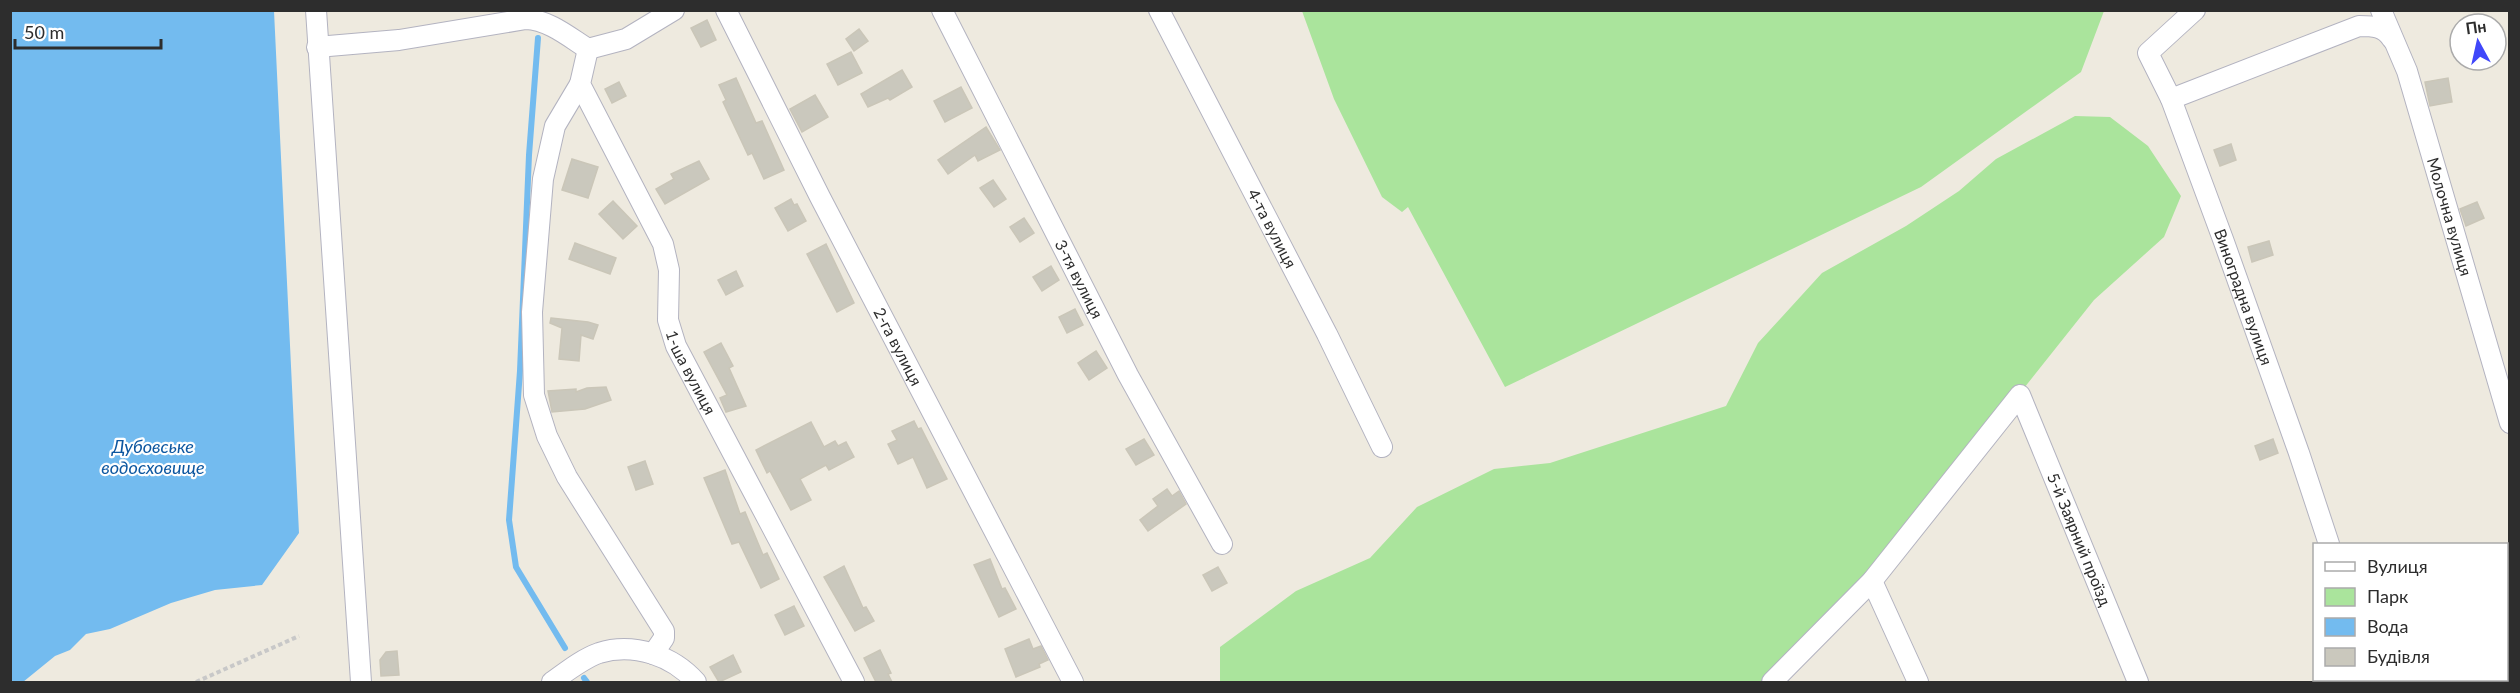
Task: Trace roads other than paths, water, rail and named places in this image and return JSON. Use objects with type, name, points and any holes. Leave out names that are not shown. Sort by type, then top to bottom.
[{"type":"street","points":[[316,10],[316,47],[361,682]]},
{"type":"street","points":[[316,47],[399,40],[526,19],[540,21],[588,49],[626,39],[674,10]]},
{"type":"street","name":"2-га вулиця","points":[[726,10],[820,197],[1073,682]]},
{"type":"street","name":"3-тя вулиця","points":[[942,10],[1128,375],[1222,544]]},
{"type":"street","name":"4-та вулиця","points":[[1159,10],[1327,334],[1382,447]]},
{"type":"street","name":"Виноградна вулиця","points":[[2195,10],[2148,53],[2171,99],[2300,453],[2329,543]]},
{"type":"street","name":"Молочна вулиця","points":[[2381,10],[2407,71],[2510,423]]},
{"type":"street","points":[[2171,99],[2359,26],[2375,26],[2387,32],[2392,39]]},
{"type":"street","points":[[588,49],[580,84],[558,120],[545,167],[532,312],[534,395],[548,436],[567,477],[664,631],[664,638],[652,654]]},
{"type":"street","name":"1-ша вулиця","points":[[580,84],[663,244],[669,270],[668,320],[676,346],[854,682]]},
{"type":"street","name":"5-й Заярний проїзд","points":[[1872,581],[2020,395],[2138,682]]},
{"type":"street","points":[[1772,682],[1872,581],[1918,682]]},
{"type":"street","points":[[552,682],[585,660],[603,652],[629,650],[652,654],[676,664],[696,682]]},
{"type":"water","name":"Дубовське водосховище","points":[[10,11],[274,11],[299,533],[262,585],[215,590],[171,603],[110,629],[86,634],[70,650],[55,656],[23,682],[10,682]]},
{"type":"waterway","points":[[538,38],[529,155],[520,371],[509,520],[516,567],[565,648]]},
{"type":"waterway","points":[[584,678],[587,682]]}]
